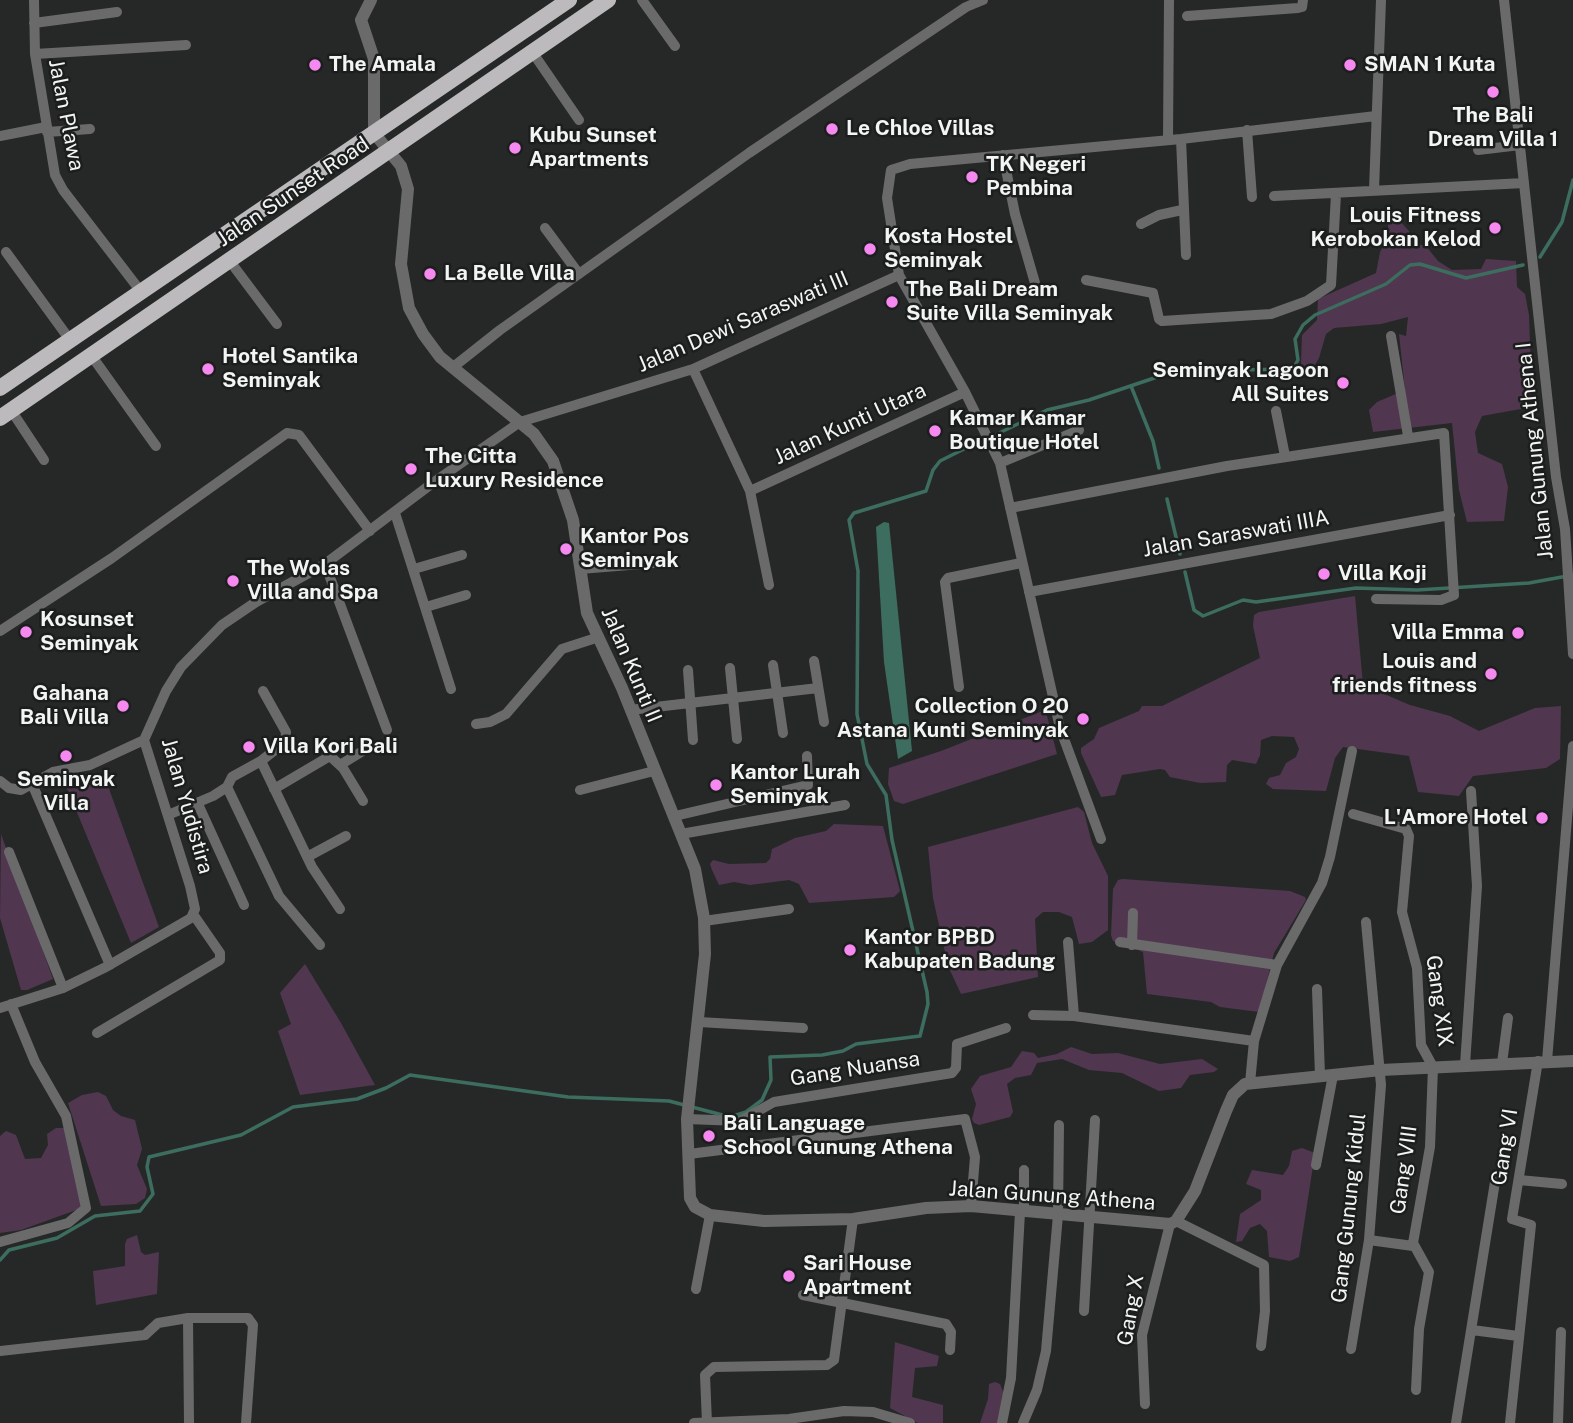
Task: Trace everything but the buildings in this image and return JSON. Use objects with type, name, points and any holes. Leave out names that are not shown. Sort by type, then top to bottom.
[{"type":"highway","name":"Jalan Sunset Road","points":[[0,388],[569,0]]},
{"type":"highway","name":"Jalan Sunset Road","points":[[6,414],[608,0]]},
{"type":"street","name":"Jalan Plawa","points":[[34,0],[35,54],[55,175],[63,190],[142,293]]},
{"type":"street","points":[[371,0],[361,20],[374,59],[374,133]]},
{"type":"street","points":[[642,0],[675,46]]},
{"type":"street","points":[[452,368],[750,153],[966,7],[983,0]]},
{"type":"street","points":[[1168,139],[1169,0]]},
{"type":"street","points":[[1187,16],[1293,9],[1302,7],[1303,0]]},
{"type":"street","points":[[1374,190],[1381,0]]},
{"type":"street","name":"Jalan Gunung Athena I","points":[[1504,0],[1529,245],[1568,574],[1573,653]]},
{"type":"street","points":[[34,23],[117,12]]},
{"type":"street","points":[[35,54],[186,45]]},
{"type":"street","points":[[533,53],[579,120]]},
{"type":"street","points":[[1101,839],[1060,728],[1000,463],[965,392],[899,275],[887,198],[891,170],[900,165],[1181,139],[1376,116]]},
{"type":"street","points":[[0,136],[46,129],[90,129]]},
{"type":"street","points":[[1247,130],[1252,197]]},
{"type":"street","name":"Jalan Kunti II","points":[[374,133],[401,166],[408,189],[401,264],[402,286],[423,334],[452,368],[540,441],[559,474],[573,520],[587,613],[675,816],[695,869],[704,921],[705,954],[687,1119],[690,1198],[695,1207]]},
{"type":"street","points":[[1181,139],[1186,254]]},
{"type":"street","points":[[1478,150],[1520,145]]},
{"type":"street","points":[[1003,155],[1015,215],[1035,284]]},
{"type":"street","points":[[1274,196],[1524,183]]},
{"type":"street","points":[[1086,280],[1153,293],[1159,319],[1162,321],[1271,314],[1307,300],[1331,285],[1336,194]]},
{"type":"street","points":[[1141,224],[1159,215],[1182,210]]},
{"type":"street","points":[[545,228],[579,274]]},
{"type":"street","points":[[6,252],[70,340]]},
{"type":"street","points":[[229,260],[277,324]]},
{"type":"street","name":"Jalan Dewi Saraswati III","points":[[520,422],[693,369],[899,275]]},
{"type":"street","points":[[1391,336],[1408,436]]},
{"type":"street","points":[[91,355],[156,446]]},
{"type":"street","points":[[693,369],[751,491],[769,585]]},
{"type":"street","name":"Jalan Kunti Utara","points":[[751,491],[965,392]]},
{"type":"street","points":[[1276,411],[1285,456]]},
{"type":"street","points":[[6,414],[44,460]]},
{"type":"street","name":"Jalan Yudistira","points":[[193,914],[190,886],[144,740],[166,691],[199,645],[222,625],[256,602],[325,564],[520,422]]},
{"type":"street","points":[[1000,463],[1079,430]]},
{"type":"street","points":[[0,631],[113,558],[287,433],[299,435],[370,531]]},
{"type":"street","points":[[1010,508],[1285,456],[1408,436],[1444,433],[1454,595],[1441,600],[1376,599]]},
{"type":"street","points":[[395,513],[451,689]]},
{"type":"street","name":"Jalan Saraswati IIIA","points":[[1029,592],[1450,515]]},
{"type":"street","points":[[414,569],[462,555]]},
{"type":"street","points":[[580,569],[666,562]]},
{"type":"street","points":[[959,687],[945,582],[948,578],[1021,563]]},
{"type":"street","points":[[325,564],[387,730]]},
{"type":"street","points":[[426,607],[466,595]]},
{"type":"street","points":[[476,724],[490,722],[506,714],[562,649],[599,637]]},
{"type":"street","points":[[814,661],[824,722]]},
{"type":"street","points":[[773,665],[783,733]]},
{"type":"street","points":[[730,668],[737,739]]},
{"type":"street","points":[[688,670],[693,740]]},
{"type":"street","points":[[630,710],[818,688]]},
{"type":"street","points":[[168,815],[198,804],[227,787],[232,777],[261,761],[287,739],[264,691]]},
{"type":"street","points":[[0,781],[17,790],[33,786],[53,772],[90,765],[144,740]]},
{"type":"street","points":[[1543,1061],[1568,887],[1567,790],[1573,746]]},
{"type":"street","points":[[340,765],[366,749]]},
{"type":"street","points":[[1352,751],[1336,836],[1322,883],[1277,965],[1254,1041],[1250,1083],[1381,1070],[1573,1061]]},
{"type":"street","points":[[275,789],[330,756],[340,765],[363,801]]},
{"type":"street","points":[[675,816],[808,785],[807,756]]},
{"type":"street","points":[[261,761],[325,891],[340,909]]},
{"type":"street","points":[[580,790],[654,771]]},
{"type":"street","points":[[33,786],[110,965]]},
{"type":"street","points":[[227,787],[279,896],[320,945]]},
{"type":"street","points":[[1465,1065],[1477,887],[1471,791]]},
{"type":"street","points":[[198,804],[244,905]]},
{"type":"street","points":[[681,834],[845,804]]},
{"type":"street","name":"Gang XIX","points":[[1353,814],[1393,824],[1409,832],[1401,906],[1417,968],[1421,1045],[1433,1067]]},
{"type":"street","points":[[307,857],[346,835]]},
{"type":"street","points":[[9,852],[63,988]]},
{"type":"street","points":[[704,921],[789,909]]},
{"type":"street","points":[[1132,945],[1133,913]]},
{"type":"street","points":[[0,1008],[63,988],[186,922],[193,914],[220,953],[220,960],[97,1033]]},
{"type":"street","name":"Gang Gunung Kidul","points":[[1351,1349],[1369,1240],[1381,1070],[1367,922]]},
{"type":"street","points":[[1068,942],[1074,1016]]},
{"type":"street","points":[[1121,942],[1277,965]]},
{"type":"street","points":[[1317,989],[1320,1076]]},
{"type":"street","points":[[0,1242],[68,1223],[86,1208],[66,1115],[35,1062],[11,1004]]},
{"type":"street","points":[[1033,1015],[1074,1016],[1254,1041]]},
{"type":"street","points":[[1502,1063],[1508,1018]]},
{"type":"street","points":[[699,1022],[803,1028]]},
{"type":"street","name":"Gang Nuansa","points":[[687,1119],[740,1121],[774,1102],[952,1073],[956,1068],[957,1044],[1006,1028]]},
{"type":"street","name":"Gang VI","points":[[1518,1336],[1531,1225],[1530,1222],[1513,1220],[1543,1061]]},
{"type":"street","name":"Gang VIII","points":[[1416,1390],[1419,1329],[1429,1272],[1413,1246],[1430,1147],[1433,1067]]},
{"type":"street","points":[[1316,1165],[1333,1075]]},
{"type":"street","name":"Jalan Gunung Athena","points":[[695,1207],[710,1215],[764,1220],[853,1219],[926,1208],[971,1206],[1173,1222],[1195,1191],[1233,1095],[1238,1088],[1250,1083]]},
{"type":"street","points":[[689,1154],[965,1119],[975,1157],[971,1206]]},
{"type":"street","points":[[1084,1311],[1095,1121]]},
{"type":"street","points":[[1023,1423],[1037,1390],[1046,1351],[1058,1214],[1059,1125]]},
{"type":"street","points":[[1002,1423],[1011,1378],[1024,1170]]},
{"type":"street","points":[[1519,1180],[1562,1184]]},
{"type":"street","points":[[1456,1423],[1495,1182]]},
{"type":"street","points":[[696,1289],[710,1215]]},
{"type":"street","points":[[707,1423],[705,1375],[714,1367],[827,1366],[836,1357],[853,1219]]},
{"type":"street","points":[[1173,1222],[1264,1265],[1265,1311],[1261,1346]]},
{"type":"street","name":"Gang X","points":[[1144,1405],[1142,1335],[1173,1222]]},
{"type":"street","points":[[1369,1240],[1413,1246]]},
{"type":"street","points":[[803,1295],[950,1325],[950,1350]]},
{"type":"street","points":[[0,1351],[145,1335],[159,1323],[188,1318],[248,1318],[253,1325],[246,1423]]},
{"type":"street","points":[[188,1318],[189,1423]]},
{"type":"street","points":[[1472,1330],[1518,1336],[1510,1423]]},
{"type":"street","points":[[1558,1423],[1561,1332]]},
{"type":"street","points":[[694,1423],[789,1419],[845,1411],[873,1412],[910,1423]]},
{"type":"shaded area","points":[[1388,220],[1399,220],[1409,231],[1411,242],[1426,246],[1438,261],[1452,270],[1481,269],[1486,259],[1516,261],[1517,287],[1525,294],[1529,315],[1532,399],[1526,408],[1482,416],[1475,432],[1478,453],[1502,464],[1508,487],[1504,521],[1467,522],[1459,490],[1452,423],[1373,432],[1369,410],[1377,402],[1405,390],[1399,334],[1406,336],[1408,317],[1381,324],[1334,328],[1326,334],[1315,365],[1303,367],[1301,364],[1302,335],[1317,320],[1318,299],[1376,273],[1380,252],[1388,237]]},
{"type":"shaded area","points":[[884,522],[889,523],[912,751],[898,759],[884,662],[876,527]]},
{"type":"shaded area","points":[[1355,596],[1363,685],[1410,705],[1450,716],[1479,731],[1535,708],[1561,706],[1560,759],[1546,768],[1473,776],[1459,796],[1418,792],[1409,756],[1343,747],[1335,758],[1326,791],[1273,789],[1266,784],[1269,778],[1280,775],[1286,763],[1296,757],[1299,749],[1294,737],[1272,736],[1261,740],[1256,764],[1232,760],[1227,765],[1226,782],[1200,783],[1170,777],[1165,770],[1160,769],[1122,775],[1115,795],[1101,797],[1081,753],[1081,748],[1094,739],[1099,728],[1139,711],[1142,706],[1162,706],[1260,658],[1253,626],[1254,615],[1259,612]]},
{"type":"shaded area","points":[[1045,712],[1047,716],[1057,754],[903,804],[894,801],[888,784],[889,768],[941,751]]},
{"type":"shaded area","points":[[93,774],[104,775],[159,927],[131,943],[64,781]]},
{"type":"shaded area","points":[[1078,807],[1084,812],[1092,843],[1108,876],[1108,930],[1092,942],[1079,944],[1072,917],[1059,912],[1043,912],[1035,919],[1038,977],[961,994],[948,966],[933,898],[928,847]]},
{"type":"shaded area","points":[[834,824],[883,826],[900,891],[894,897],[809,903],[799,884],[789,880],[750,885],[734,882],[719,885],[712,870],[710,864],[713,860],[729,864],[766,863],[770,859],[772,849],[795,838],[826,831]]},
{"type":"shaded area","points":[[1,834],[53,979],[27,990],[21,990],[0,918]]},
{"type":"shaded area","points":[[1118,880],[1290,891],[1305,897],[1306,900],[1274,953],[1259,1012],[1220,1007],[1211,1002],[1147,994],[1143,952],[1113,941],[1111,935],[1113,889]]},
{"type":"shaded area","points":[[305,964],[375,1085],[300,1095],[278,1031],[291,1024],[280,993]]},
{"type":"shaded area","points":[[1071,1047],[1092,1054],[1118,1053],[1160,1064],[1202,1059],[1218,1069],[1190,1075],[1181,1088],[1159,1091],[1122,1073],[1089,1070],[1062,1059],[1037,1063],[1031,1075],[1015,1078],[1007,1084],[1013,1112],[1010,1117],[979,1125],[974,1123],[972,1119],[976,1104],[971,1089],[980,1076],[1011,1067],[1022,1051],[1034,1053],[1038,1058],[1057,1054]]},
{"type":"shaded area","points":[[98,1092],[106,1096],[113,1110],[121,1116],[135,1120],[142,1149],[137,1165],[147,1189],[145,1198],[136,1204],[101,1206],[68,1103],[82,1095]]},
{"type":"shaded area","points":[[56,1128],[64,1128],[82,1204],[79,1209],[21,1230],[0,1233],[0,1136],[6,1131],[16,1135],[25,1159],[41,1158],[48,1145],[47,1134]]},
{"type":"shaded area","points":[[1302,1148],[1315,1153],[1299,1257],[1290,1261],[1269,1257],[1267,1231],[1260,1224],[1250,1228],[1242,1241],[1236,1242],[1240,1214],[1261,1200],[1261,1190],[1246,1184],[1252,1170],[1283,1175],[1289,1166],[1292,1151]]},
{"type":"shaded area","points":[[137,1235],[141,1252],[145,1255],[159,1252],[157,1294],[96,1305],[93,1271],[125,1266],[125,1244],[127,1239]]},
{"type":"shaded area","points":[[895,1342],[939,1356],[937,1366],[915,1368],[912,1397],[943,1405],[943,1423],[918,1423],[890,1408]]},
{"type":"shaded area","points":[[989,1384],[1000,1384],[1004,1394],[998,1423],[980,1423],[988,1399]]},
{"type":"waterway","points":[[1540,257],[1562,222],[1573,180]]},
{"type":"waterway","points":[[997,434],[1047,410],[1089,400],[1175,371],[1293,369],[1298,360],[1295,339],[1303,325],[1315,315],[1386,284],[1410,265],[1420,264],[1466,278],[1523,265]]},
{"type":"waterway","points":[[1131,386],[1153,441],[1159,468]]},
{"type":"waterway","points":[[0,1260],[9,1250],[57,1238],[95,1216],[140,1211],[153,1194],[147,1167],[149,1157],[241,1135],[293,1107],[357,1099],[410,1075],[568,1097],[669,1101],[730,1117],[746,1112],[762,1100],[771,1080],[770,1057],[822,1055],[843,1051],[856,1044],[920,1036],[928,1004],[927,992],[892,840],[886,795],[867,764],[857,714],[858,571],[849,520],[854,513],[926,491],[933,470],[940,461],[976,443]]},
{"type":"waterway","points":[[1167,499],[1180,554]]},
{"type":"waterway","points":[[1185,572],[1194,610],[1203,616],[1243,600],[1256,602],[1356,588],[1417,590],[1529,583],[1573,575]]},
{"type":"place","name":"The Amala","points":[[315,65]]},
{"type":"place","name":"SMAN 1 Kuta","points":[[1350,65]]},
{"type":"place","name":"The Bali Dream Villa 1","points":[[1493,92]]},
{"type":"place","name":"Le Chloe Villas","points":[[832,129]]},
{"type":"place","name":"Kubu Sunset Apartments","points":[[515,148]]},
{"type":"place","name":"TK Negeri Pembina","points":[[972,177]]},
{"type":"place","name":"Louis Fitness Kerobokan Kelod","points":[[1495,228]]},
{"type":"place","name":"Kosta Hostel Seminyak","points":[[870,249]]},
{"type":"place","name":"La Belle Villa","points":[[430,274]]},
{"type":"place","name":"The Bali Dream Suite Villa Seminyak","points":[[892,302]]},
{"type":"place","name":"Hotel Santika Seminyak","points":[[208,369]]},
{"type":"place","name":"Seminyak Lagoon All Suites","points":[[1343,383]]},
{"type":"place","name":"Kamar Kamar Boutique Hotel","points":[[935,431]]},
{"type":"place","name":"The Citta Luxury Residence","points":[[411,469]]},
{"type":"place","name":"Kantor Pos Seminyak","points":[[566,549]]},
{"type":"place","name":"Villa Koji","points":[[1324,574]]},
{"type":"place","name":"The Wolas Villa and Spa","points":[[233,581]]},
{"type":"place","name":"Kosunset Seminyak","points":[[26,632]]},
{"type":"place","name":"Villa Emma","points":[[1518,633]]},
{"type":"place","name":"Louis and friends fitness","points":[[1491,674]]},
{"type":"place","name":"Gahana Bali Villa","points":[[123,706]]},
{"type":"place","name":"Collection O 20 Astana Kunti Seminyak","points":[[1083,719]]},
{"type":"place","name":"Villa Kori Bali","points":[[249,747]]},
{"type":"place","name":"Seminyak Villa","points":[[66,756]]},
{"type":"place","name":"Kantor Lurah Seminyak","points":[[716,785]]},
{"type":"place","name":"L'Amore Hotel","points":[[1542,818]]},
{"type":"place","name":"Kantor BPBD Kabupaten Badung","points":[[850,950]]},
{"type":"place","name":"Bali Language School Gunung Athena","points":[[709,1136]]},
{"type":"place","name":"Sari House Apartment","points":[[789,1276]]}]
